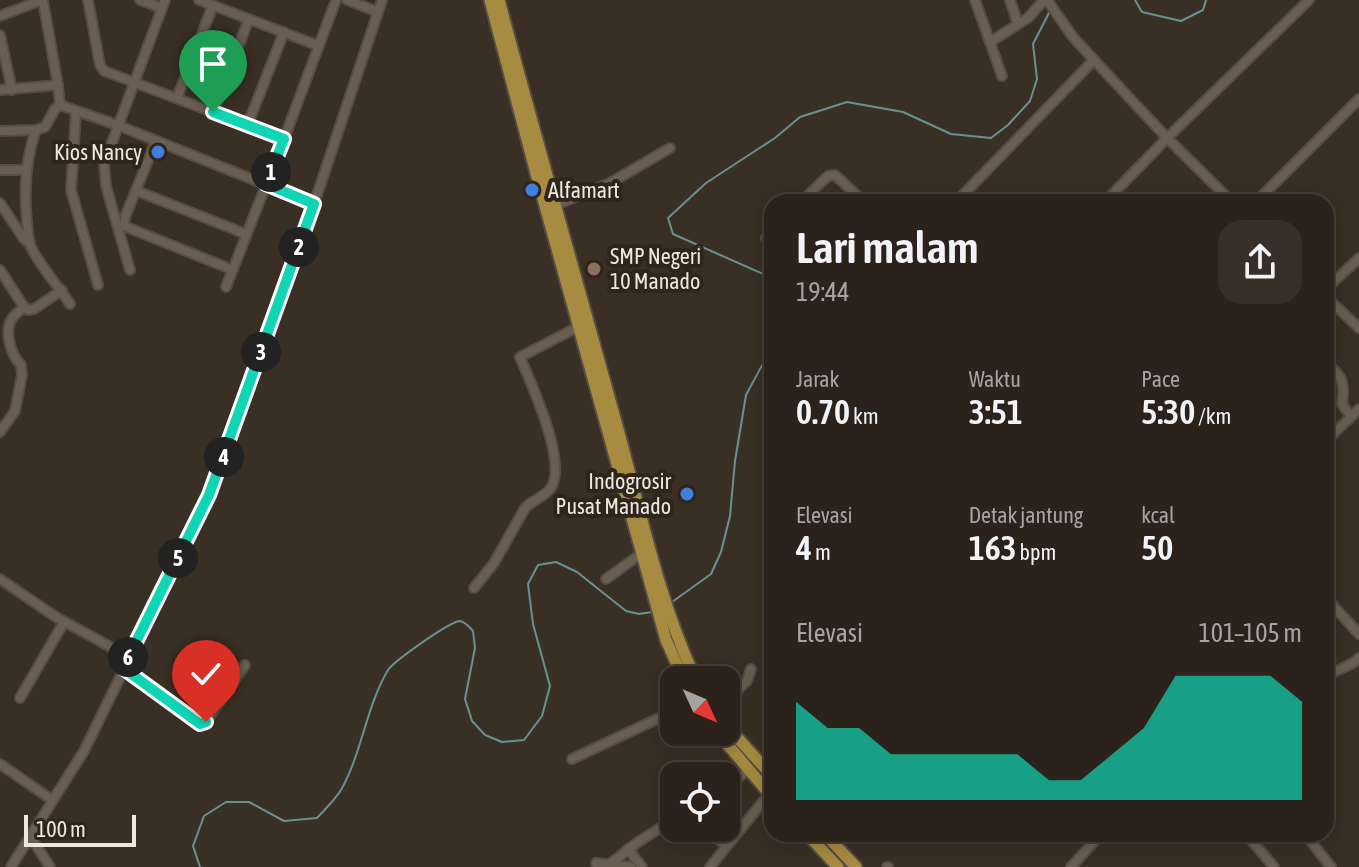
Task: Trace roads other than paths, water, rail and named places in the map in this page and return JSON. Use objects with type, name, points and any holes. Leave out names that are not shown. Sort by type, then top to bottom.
[{"type":"highway","points":[[490,0],[578,327],[623,464],[642,553],[672,638],[676,666]]},
{"type":"highway","points":[[499,0],[658,596]]},
{"type":"highway","points":[[672,638],[690,666]]},
{"type":"highway","points":[[740,741],[764,767]]},
{"type":"highway","points":[[728,746],[764,788]]},
{"type":"highway","points":[[815,842],[838,867]]},
{"type":"highway","points":[[833,842],[856,867]]},
{"type":"street","points":[[88,0],[102,69],[107,73],[284,139]]},
{"type":"street","points":[[130,270],[103,168],[163,4],[140,0]]},
{"type":"street","points":[[199,0],[319,46]]},
{"type":"street","points":[[226,287],[336,0]]},
{"type":"street","points":[[347,0],[378,12]]},
{"type":"street","points":[[11,867],[84,751],[209,495],[314,204],[382,0]]},
{"type":"street","points":[[975,0],[1002,76]]},
{"type":"street","points":[[1010,0],[1018,24]]},
{"type":"street","points":[[990,42],[1028,18],[1046,0],[1094,60],[1224,194]]},
{"type":"street","points":[[1113,194],[1309,0]]},
{"type":"street","points":[[0,16],[42,1],[60,105]]},
{"type":"street","points":[[177,98],[213,5]]},
{"type":"street","points":[[213,112],[249,19]]},
{"type":"street","points":[[247,126],[284,32]]},
{"type":"street","points":[[0,35],[12,90]]},
{"type":"street","points":[[964,194],[1094,60]]},
{"type":"street","points":[[0,90],[58,85]]},
{"type":"street","points":[[1264,194],[1359,99]]},
{"type":"street","points":[[60,105],[314,204]]},
{"type":"street","points":[[0,131],[36,130],[46,125],[60,105]]},
{"type":"street","points":[[76,112],[71,190],[98,285]]},
{"type":"street","points":[[30,244],[26,170],[36,130]]},
{"type":"street","points":[[156,141],[124,225],[233,270]]},
{"type":"street","points":[[556,205],[610,183],[670,148]]},
{"type":"street","points":[[0,170],[26,170]]},
{"type":"street","points":[[809,194],[828,176],[835,175],[855,194]]},
{"type":"street","points":[[137,191],[246,234]]},
{"type":"street","points":[[0,203],[70,304]]},
{"type":"street","points":[[1334,281],[1359,258]]},
{"type":"street","points":[[0,270],[24,307],[31,310],[62,290]]},
{"type":"street","points":[[1334,305],[1359,328]]},
{"type":"street","points":[[0,432],[15,411],[22,375],[21,365],[12,352],[10,323],[24,307]]},
{"type":"street","points":[[474,588],[494,563],[525,508],[548,492],[555,477],[555,460],[545,417],[520,357],[578,327]]},
{"type":"street","points":[[1334,370],[1341,377],[1344,391],[1342,404],[1351,417]]},
{"type":"street","points":[[1334,433],[1359,409]]},
{"type":"street","points":[[606,579],[642,553]]},
{"type":"street","points":[[0,579],[64,622],[129,657]]},
{"type":"street","points":[[1334,607],[1359,634]]},
{"type":"street","points":[[20,698],[64,622]]},
{"type":"street","points":[[1334,672],[1359,658]]},
{"type":"street","points":[[123,668],[200,724],[206,722],[245,665]]},
{"type":"street","points":[[740,688],[747,681],[751,669]]},
{"type":"street","points":[[572,759],[660,718]]},
{"type":"street","points":[[0,764],[52,800]]},
{"type":"street","points":[[740,776],[748,770]]},
{"type":"street","points":[[710,867],[764,802]]},
{"type":"street","points":[[610,864],[660,828]]},
{"type":"street","points":[[30,836],[50,867]]},
{"type":"street","points":[[721,842],[727,846]]},
{"type":"street","points":[[1071,867],[1094,842]]},
{"type":"street","points":[[1253,842],[1274,867]]},
{"type":"street","points":[[1311,842],[1331,867]]},
{"type":"street","points":[[628,849],[642,867]]},
{"type":"street","points":[[596,863],[631,867]]},
{"type":"waterway","points":[[1135,0],[1142,12],[1181,21],[1203,10],[1206,0]]},
{"type":"waterway","points":[[764,274],[673,234],[668,218],[706,183],[775,138],[800,117],[847,102],[903,112],[951,134],[991,138],[1030,101],[1037,79],[1033,44],[1051,9]]},
{"type":"waterway","points":[[672,602],[711,574],[721,552],[730,516],[746,395],[764,362]]},
{"type":"waterway","points":[[200,867],[193,846],[204,816],[226,802],[249,802],[284,821],[317,818],[339,794],[348,776],[374,699],[388,670],[410,651],[453,623],[463,622],[473,631],[475,648],[465,699],[472,721],[485,735],[502,742],[524,740],[542,716],[550,686],[533,624],[528,584],[538,565],[556,562],[577,572],[626,611],[639,614],[652,612]]},
{"type":"place","name":"Kios Nancy","points":[[158,152]]},
{"type":"place","name":"Alfamart","points":[[532,190]]},
{"type":"place","name":"SMP Negeri 10 Manado","points":[[594,269]]},
{"type":"place","name":"Indogrosir Pusat Manado","points":[[687,494]]}]
